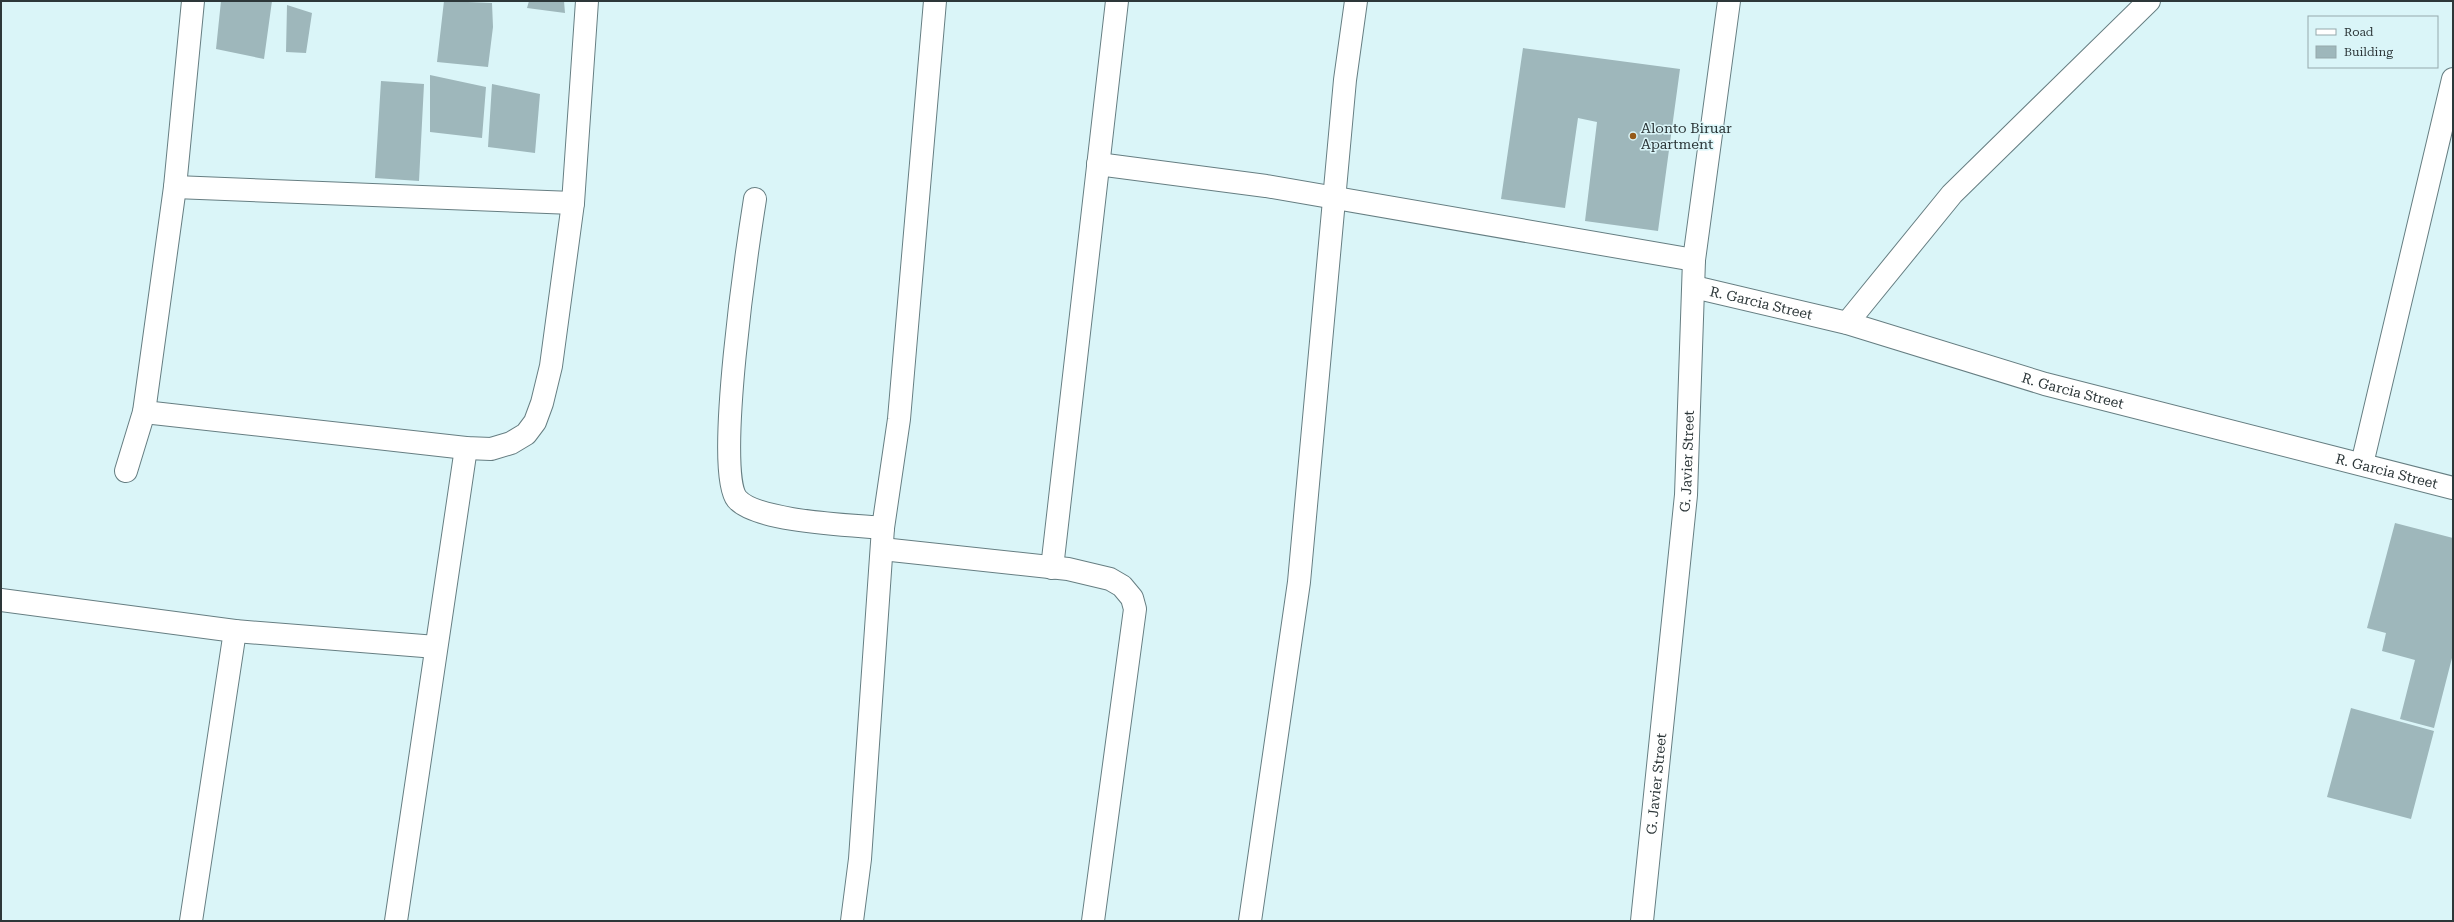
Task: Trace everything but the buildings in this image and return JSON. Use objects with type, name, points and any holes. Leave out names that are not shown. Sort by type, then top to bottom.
[{"type":"street","points":[[126,471],[144,412],[175,187],[193,1]]},
{"type":"street","points":[[144,412],[466,448],[491,449],[511,443],[526,434],[536,422],[552,366],[572,204],[587,1]]},
{"type":"street","points":[[852,921],[860,860],[883,539],[899,419],[935,1]]},
{"type":"street","points":[[1052,568],[1117,1]]},
{"type":"street","points":[[1250,921],[1299,582],[1336,198],[1345,80],[1356,1]]},
{"type":"street","name":"G. Javier Street","points":[[1642,921],[1686,496],[1694,260],[1729,1]]},
{"type":"street","points":[[1847,323],[1952,194],[2149,1]]},
{"type":"street","points":[[2362,464],[2449,114],[2453,79]]},
{"type":"street","points":[[1098,164],[1266,186],[1694,260]]},
{"type":"street","points":[[175,187],[572,204]]},
{"type":"street","points":[[755,199],[739,309],[728,462],[736,498],[748,508],[786,518],[883,539],[1052,568],[1068,569],[1116,582],[1122,586],[1132,598],[1135,609],[1093,921]]},
{"type":"street","name":"R. Garcia Street","points":[[1694,286],[1847,323],[2045,384],[2453,488]]},
{"type":"street","points":[[396,921],[466,448]]},
{"type":"street","points":[[1,600],[235,631],[436,647]]},
{"type":"street","points":[[191,921],[235,631]]},
{"type":"place","name":"Alonto Biruar Apartment","points":[[1633,136]]}]
